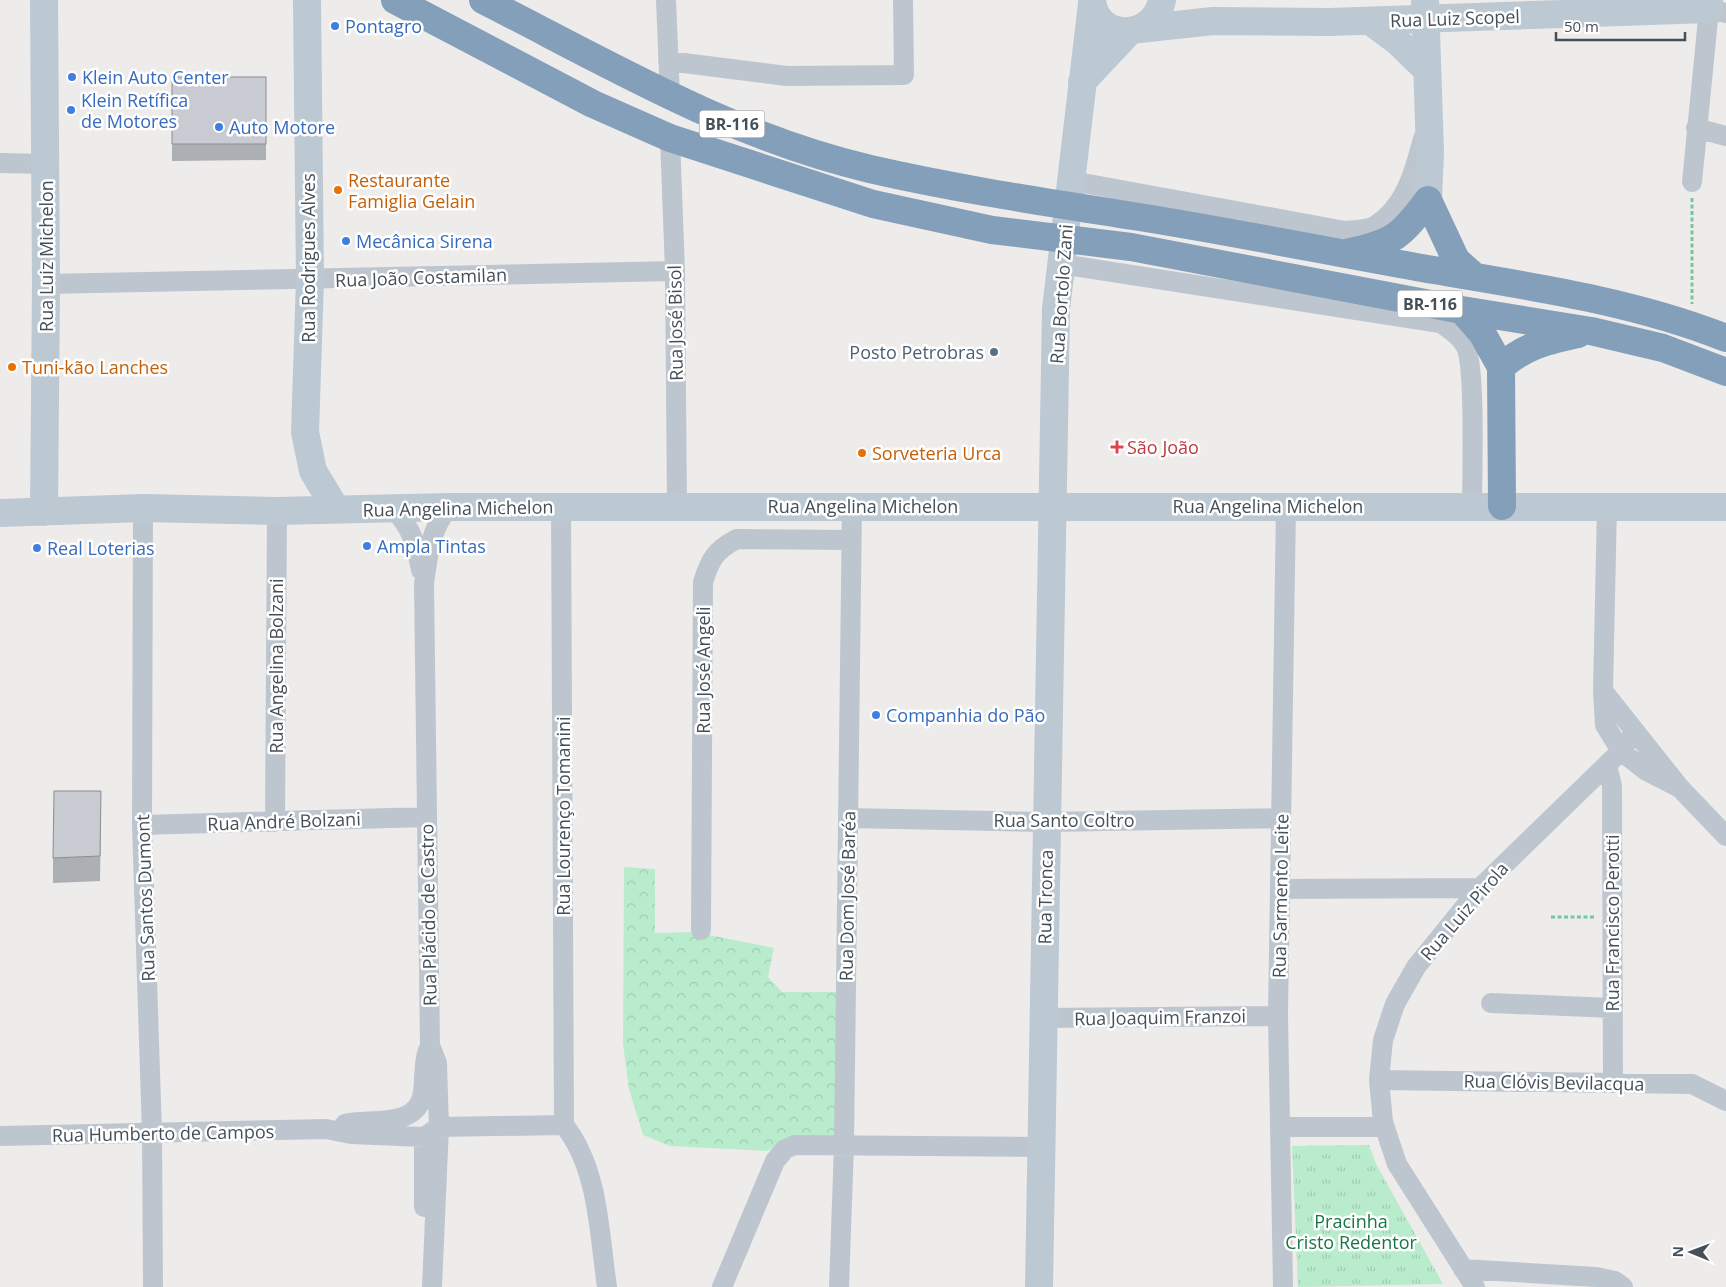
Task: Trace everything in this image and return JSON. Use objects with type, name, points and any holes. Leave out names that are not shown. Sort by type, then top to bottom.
[{"type":"highway","name":"BR-116","points":[[395,0],[592,104],[670,138],[873,204],[992,230],[1131,247],[1462,310],[1591,331],[1664,348],[1726,372]]},
{"type":"highway","name":"BR-116","points":[[483,0],[670,97],[742,128],[797,148],[868,168],[1001,196],[1136,216],[1475,277],[1650,312],[1726,338]]},
{"type":"highway","points":[[1342,254],[1378,246],[1401,234],[1428,200],[1456,260],[1475,277]]},
{"type":"highway","points":[[1462,310],[1482,333],[1501,367],[1502,506]]},
{"type":"highway","points":[[1501,367],[1517,353],[1539,343],[1591,331]]},
{"type":"main road","name":"Rua Luiz Michelon","points":[[44,0],[46,164],[44,512]]},
{"type":"main road","name":"Rua Rodrigues Alves","points":[[307,0],[310,280],[305,432],[313,471],[336,509]]},
{"type":"main road","points":[[1082,82],[1135,30],[1155,17],[1162,0]]},
{"type":"main road","name":"Rua Luiz Scopel","points":[[1166,0],[1213,21]]},
{"type":"main road","points":[[1092,2],[1096,14],[1106,24],[1120,31],[1135,30]]},
{"type":"main road","name":"Rua Bortolo Zani","points":[[1051,506],[1056,309],[1092,2]]},
{"type":"main road","name":"Rua Luiz Scopel","points":[[1135,30],[1213,21],[1370,21],[1425,10],[1715,7]]},
{"type":"main road","points":[[1425,10],[1429,118],[1428,200]]},
{"type":"main road","points":[[1370,21],[1397,41],[1427,70]]},
{"type":"main road","name":"Rua Angelina Michelon","points":[[0,512],[143,508],[278,511],[561,506],[676,508],[852,506],[1726,507]]},
{"type":"main road","name":"Rua Tronca","points":[[1039,1287],[1051,506]]},
{"type":"street","points":[[666,0],[670,97]]},
{"type":"street","points":[[668,61],[787,76],[904,75],[902,0]]},
{"type":"street","points":[[1692,182],[1696,128],[1715,7]]},
{"type":"street","points":[[1072,181],[1325,228],[1345,231],[1359,230],[1374,226],[1397,206],[1411,181],[1429,118]]},
{"type":"street","points":[[1696,128],[1726,136]]},
{"type":"street","name":"Rua José Bisol","points":[[670,138],[675,271],[676,508]]},
{"type":"street","points":[[0,163],[46,164]]},
{"type":"street","points":[[1061,264],[1440,322],[1454,331],[1466,346],[1471,370],[1472,506]]},
{"type":"street","name":"Rua João Costamilan","points":[[46,284],[675,271]]},
{"type":"street","name":"Rua Lourenço Tomanini","points":[[561,506],[564,1125]]},
{"type":"street","name":"Rua Dom José Baréa","points":[[839,1287],[844,1145],[852,506]]},
{"type":"street","name":"Rua Sarmento Leite","points":[[1283,1287],[1278,1016],[1286,506]]},
{"type":"street","name":"Rua Francisco Perotti","points":[[1607,506],[1604,691],[1605,725],[1614,758],[1611,917],[1613,1083]]},
{"type":"street","name":"Rua Plácido de Castro","points":[[432,1287],[432,1243],[436,1204],[431,1132],[437,1063],[430,1045],[424,584],[430,539],[440,517],[450,507]]},
{"type":"street","name":"Rua Santos Dumont","points":[[143,508],[142,825],[152,1133],[153,1287]]},
{"type":"street","name":"Rua Plácido de Castro","points":[[394,509],[407,523],[416,544],[424,584]]},
{"type":"street","name":"Rua Angelina Bolzani","points":[[276,822],[278,511]]},
{"type":"street","name":"Rua José Angeli","points":[[701,930],[703,582],[710,563],[721,547],[737,539],[851,540]]},
{"type":"street","points":[[1604,691],[1634,733],[1680,788],[1726,836]]},
{"type":"street","points":[[1634,733],[1614,758],[1645,770],[1680,788]]},
{"type":"street","name":"Rua Luiz Pirola","points":[[1474,1287],[1397,1164],[1384,1127],[1379,1080],[1383,1040],[1395,1004],[1416,967],[1480,888],[1614,758]]},
{"type":"street","name":"Rua André Bolzani","points":[[142,825],[427,817]]},
{"type":"street","name":"Rua Santo Coltro","points":[[848,818],[1046,822],[1281,818]]},
{"type":"street","points":[[1280,888],[1480,888]]},
{"type":"street","points":[[1491,1003],[1612,1008]]},
{"type":"street","name":"Rua Joaquim Franzoi","points":[[1043,1018],[1278,1016]]},
{"type":"street","name":"Rua Humberto de Campos","points":[[326,1129],[349,1123],[400,1119],[411,1114],[419,1105],[423,1094],[424,1063],[430,1045]]},
{"type":"street","name":"Rua Clóvis Bevilacqua","points":[[1379,1080],[1692,1084],[1726,1101]]},
{"type":"street","points":[[564,1125],[577,1142],[593,1192],[607,1287]]},
{"type":"street","name":"Rua Humberto de Campos","points":[[0,1136],[326,1129],[351,1134],[564,1125]]},
{"type":"street","points":[[1280,1127],[1384,1127]]},
{"type":"street","points":[[722,1287],[775,1161],[785,1149],[796,1145],[1041,1147]]},
{"type":"street","points":[[1463,1269],[1596,1277],[1615,1281],[1623,1287]]},
{"type":"path","points":[[1692,182],[1692,325]]},
{"type":"path","points":[[1551,917],[1611,917]]},
{"type":"green space","points":[[624,867],[655,869],[655,933],[694,932],[774,948],[768,977],[782,992],[843,992],[841,1143],[784,1143],[767,1151],[670,1146],[643,1135],[629,1089],[623,1044]]},
{"type":"green space","name":"Pracinha Cristo Redentor","points":[[1369,1145],[1376,1164],[1443,1284],[1298,1287],[1292,1146]]},
{"type":"building","name":"Auto Motore","points":[[172,77],[266,77],[266,144],[172,144]]},
{"type":"building","points":[[54,791],[101,791],[100,856],[53,858]]},
{"type":"place","name":"Pontagro","points":[[335,26]]},
{"type":"place","name":"Klein Auto Center","points":[[72,77]]},
{"type":"place","name":"Klein Retífica de Motores","points":[[71,110]]},
{"type":"place","name":"Auto Motore","points":[[219,127]]},
{"type":"place","name":"Restaurante Famiglia Gelain","points":[[338,190]]},
{"type":"place","name":"Mecânica Sirena","points":[[346,241]]},
{"type":"place","name":"Posto Petrobras","points":[[994,352]]},
{"type":"place","name":"Tuni-kão Lanches","points":[[12,367]]},
{"type":"place","name":"São João","points":[[1117,447]]},
{"type":"place","name":"Sorveteria Urca","points":[[862,453]]},
{"type":"place","name":"Ampla Tintas","points":[[367,546]]},
{"type":"place","name":"Real Loterias","points":[[37,548]]},
{"type":"place","name":"Companhia do Pão","points":[[876,715]]}]
